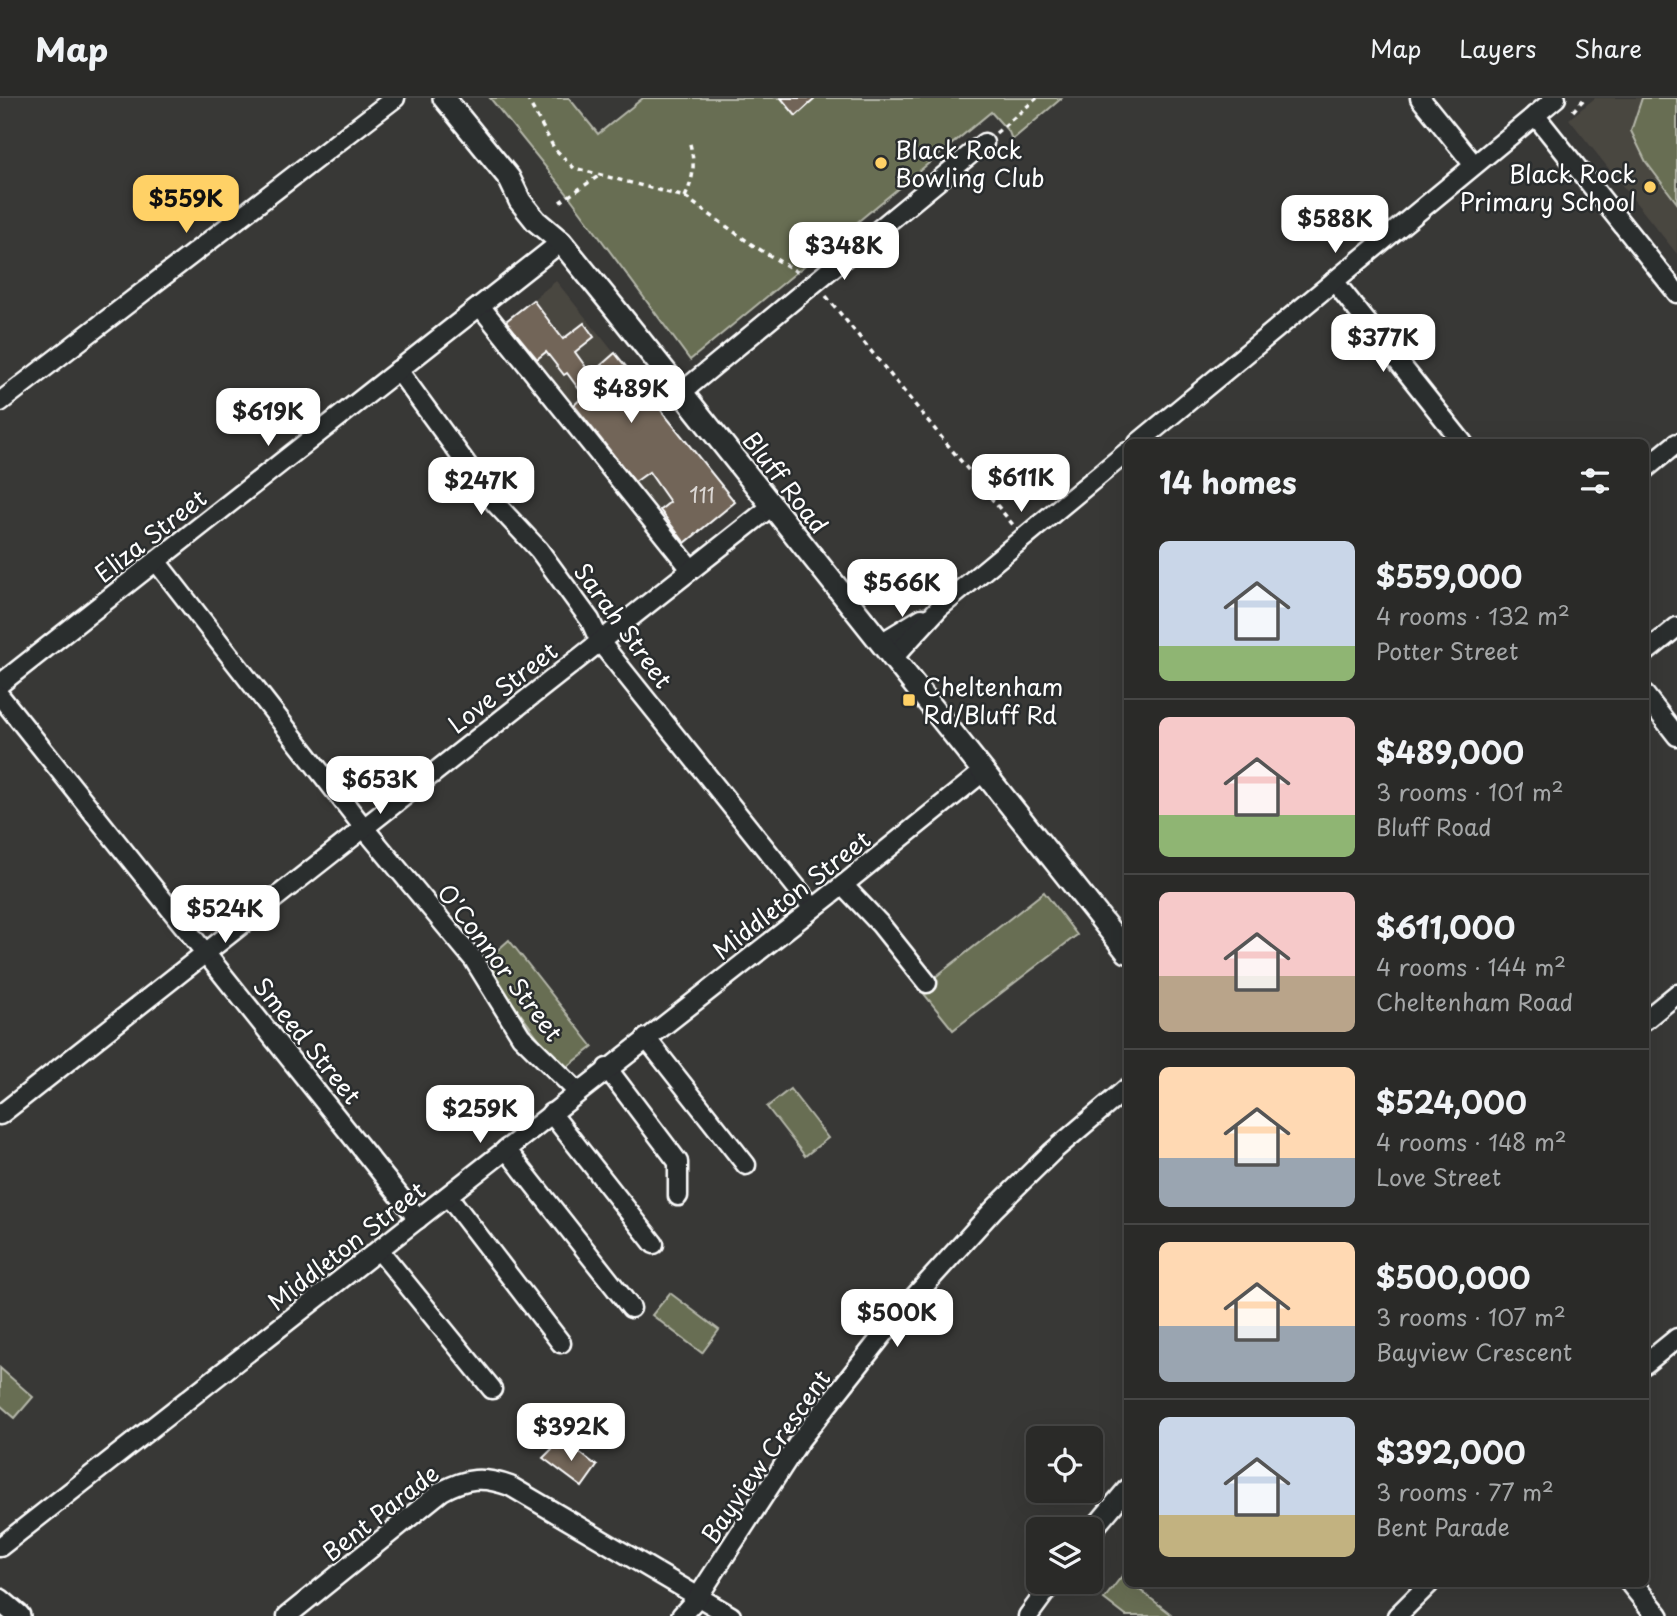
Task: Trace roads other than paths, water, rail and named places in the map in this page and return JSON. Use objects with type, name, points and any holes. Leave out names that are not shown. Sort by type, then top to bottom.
[{"type":"main road","name":"Bluff Road","points":[[444,98],[509,178],[530,192],[547,213],[561,242],[1124,948]]},
{"type":"main road","points":[[1634,1587],[1658,1616]]},
{"type":"main road","points":[[0,1600],[19,1616]]},
{"type":"street","points":[[0,402],[395,98]]},
{"type":"street","points":[[1420,98],[1474,165]]},
{"type":"street","points":[[1143,439],[1556,98]]},
{"type":"street","points":[[1535,115],[1677,293]]},
{"type":"street","points":[[682,392],[984,143]]},
{"type":"street","name":"Eliza Street","points":[[0,684],[561,242]]},
{"type":"street","points":[[1334,281],[1460,439]]},
{"type":"street","points":[[480,306],[691,569]]},
{"type":"street","name":"Sarah Street","points":[[398,370],[495,503],[545,557],[590,620],[600,642],[813,908]]},
{"type":"street","points":[[1649,466],[1677,443]]},
{"type":"street","points":[[887,651],[1124,454]]},
{"type":"street","name":"Love Street","points":[[0,1115],[772,506]]},
{"type":"street","name":"O'Connor Street","points":[[156,561],[364,828],[474,960],[521,1036],[578,1092]]},
{"type":"street","points":[[1649,650],[1677,626]]},
{"type":"street","name":"Smeed Street","points":[[0,696],[418,1219]]},
{"type":"street","points":[[1649,700],[1677,736]]},
{"type":"street","name":"Middleton Street","points":[[0,1547],[843,885],[984,771]]},
{"type":"street","points":[[843,885],[880,924],[927,983]]},
{"type":"street","points":[[1649,1017],[1677,994]]},
{"type":"street","points":[[646,1038],[746,1165]]},
{"type":"street","points":[[607,1068],[678,1162],[678,1196]]},
{"type":"street","name":"Bayview Crescent","points":[[681,1616],[698,1597],[800,1440],[905,1307],[994,1209],[1052,1152],[1124,1091]]},
{"type":"street","points":[[551,1113],[654,1244]]},
{"type":"street","points":[[506,1149],[632,1308]]},
{"type":"street","points":[[448,1196],[561,1343]]},
{"type":"street","points":[[379,1250],[492,1389]]},
{"type":"street","points":[[1649,1361],[1677,1338]]},
{"type":"street","name":"Bent Parade","points":[[287,1616],[442,1491],[460,1481],[475,1478],[494,1480],[510,1486],[731,1616]]},
{"type":"street","points":[[1103,1518],[1124,1493]]},
{"type":"street","points":[[1397,1616],[1426,1587]]},
{"type":"street","points":[[1028,1616],[1044,1594]]},
{"type":"place","name":"Black Rock Bowling Club","points":[[881,163]]},
{"type":"place","name":"Black Rock Primary School","points":[[1650,187]]},
{"type":"place","name":"Cheltenham Rd/Bluff Rd","points":[[909,700]]}]
